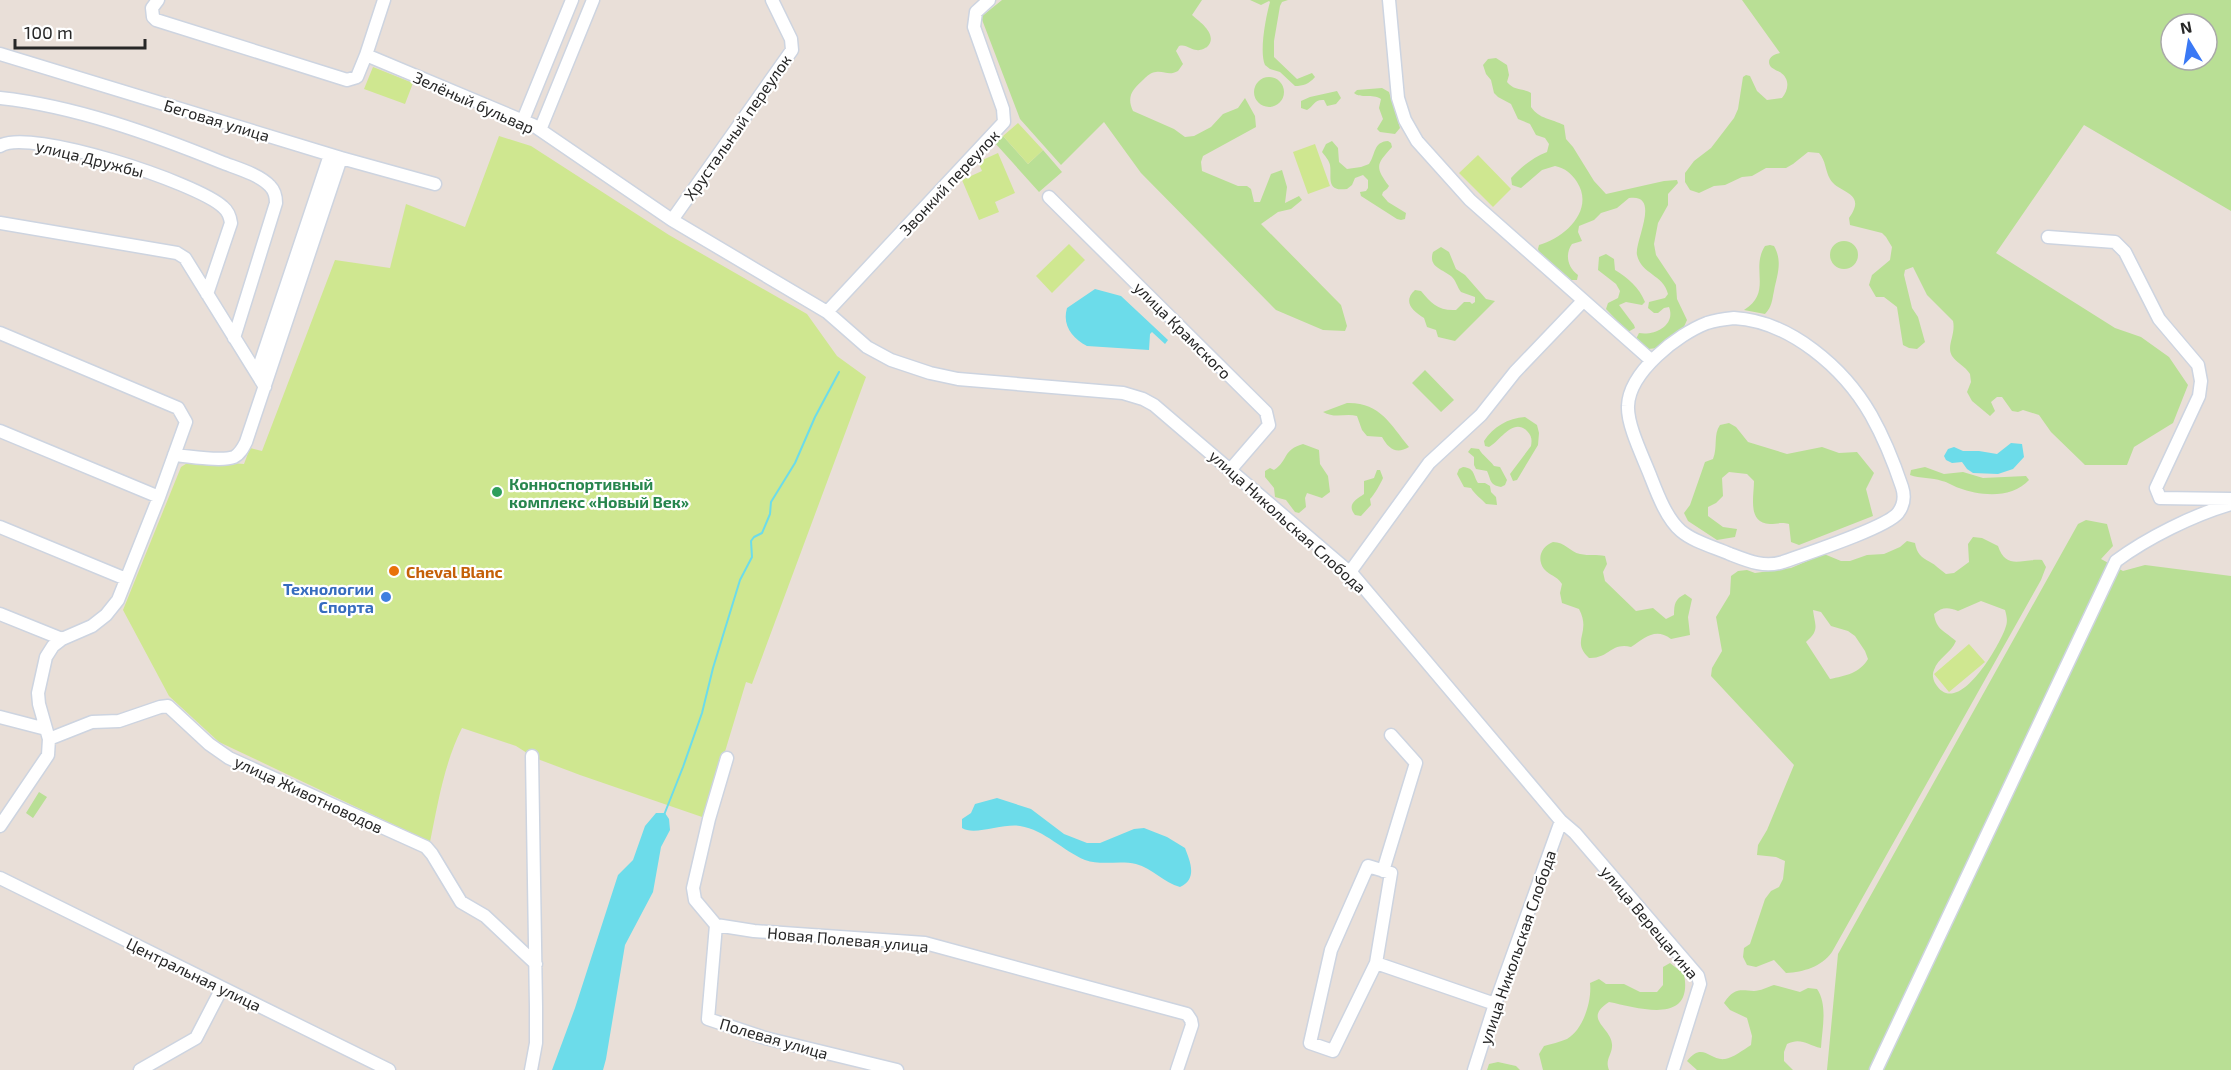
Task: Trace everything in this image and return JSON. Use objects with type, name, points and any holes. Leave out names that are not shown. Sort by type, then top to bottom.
[{"type":"street","points":[[158,0],[152,8],[153,17],[156,20],[348,80],[357,77],[384,0]]},
{"type":"street","points":[[523,120],[572,0]]},
{"type":"street","points":[[540,130],[593,0]]},
{"type":"street","name":"Хрустальный переулок","points":[[672,220],[792,50],[791,39],[772,0]]},
{"type":"street","name":"Звонкий переулок","points":[[827,312],[1004,123],[1003,109],[974,27],[976,12],[989,0]]},
{"type":"street","points":[[1389,0],[1398,98],[1405,120],[1417,141],[1470,200],[1652,361]]},
{"type":"street","name":"Беговая улица","points":[[0,54],[335,156],[435,184]]},
{"type":"street","name":"Зелёный бульвар","points":[[366,55],[523,120],[672,220],[827,312]]},
{"type":"street","points":[[0,98],[27,101],[117,124],[184,147],[253,175],[269,185],[275,193],[276,203],[234,338]]},
{"type":"street","name":"улица Дружбы","points":[[0,146],[8,142],[23,142],[117,161],[178,182],[222,206],[230,215],[231,223],[207,294]]},
{"type":"street","points":[[257,373],[335,156]]},
{"type":"street","points":[[174,455],[223,459],[233,457],[242,450],[265,387],[335,156]]},
{"type":"street","name":"улица Крамского","points":[[1049,197],[1266,412],[1269,425],[1231,469]]},
{"type":"street","points":[[0,223],[177,253],[184,258],[265,387]]},
{"type":"street","points":[[2048,237],[2115,242],[2126,252],[2159,319],[2198,365],[2201,381],[2199,396],[2156,488],[2160,498],[2231,502]]},
{"type":"street","points":[[1350,572],[1429,463],[1481,416],[1519,368],[1583,301]]},
{"type":"street","name":"улица Никольская Слобода","points":[[827,312],[873,352],[930,373],[958,379],[1124,393],[1143,399],[1154,405],[1231,469],[1350,572],[1561,821],[1495,1004],[1474,1070]]},
{"type":"street","points":[[1734,318],[1754,320],[1799,341],[1836,370],[1868,411],[1882,436],[1902,487],[1904,502],[1899,513],[1888,522],[1783,562],[1769,565],[1752,562],[1689,537],[1679,530],[1670,518],[1643,456],[1628,411],[1632,389],[1652,361],[1683,336],[1719,320],[1734,318]]},
{"type":"street","points":[[0,333],[178,408],[186,422],[118,600],[106,615],[92,626],[62,639],[53,646],[46,657],[40,681],[39,704],[47,734],[48,755],[0,826]]},
{"type":"street","points":[[0,431],[159,497]]},
{"type":"street","points":[[1876,1070],[2116,561],[2157,535],[2231,502]]},
{"type":"street","points":[[0,527],[126,579]]},
{"type":"street","points":[[0,614],[62,639]]},
{"type":"street","name":"улица Животноводов","points":[[47,734],[92,722],[119,721],[160,706],[168,706],[209,744],[229,758],[426,848],[461,902],[484,916],[536,964]]},
{"type":"street","points":[[0,717],[47,734]]},
{"type":"street","points":[[1383,871],[1416,763],[1391,735]]},
{"type":"street","points":[[531,756],[536,964],[536,1043],[531,1070]]},
{"type":"street","points":[[716,925],[695,900],[693,888],[709,819],[727,758]]},
{"type":"street","name":"улица Верещагина","points":[[1561,821],[1575,833],[1698,976],[1700,984],[1673,1070]]},
{"type":"street","points":[[1368,867],[1391,873],[1376,963],[1333,1052],[1310,1043],[1331,950],[1368,867]]},
{"type":"street","name":"Центральная улица","points":[[0,878],[389,1070]]},
{"type":"street","name":"Новая Полевая улица","points":[[716,925],[754,932],[925,943],[1186,1014],[1192,1025],[1177,1070]]},
{"type":"street","name":"Полевая улица","points":[[716,925],[708,1019],[765,1038],[897,1070]]},
{"type":"street","points":[[1376,963],[1495,1004]]},
{"type":"street","points":[[140,1070],[196,1038],[222,988]]},
{"type":"green space","points":[[1002,0],[1202,0],[1192,15],[1210,33],[1211,38],[1207,47],[1195,50],[1179,46],[1176,51],[1183,64],[1178,71],[1154,72],[1146,77],[1132,93],[1130,101],[1133,111],[1174,129],[1185,137],[1194,136],[1211,127],[1223,114],[1238,108],[1245,98],[1255,116],[1256,127],[1203,156],[1202,171],[1238,186],[1247,186],[1251,189],[1254,202],[1260,202],[1271,174],[1282,170],[1287,187],[1285,203],[1299,196],[1302,200],[1291,209],[1278,212],[1261,224],[1341,305],[1347,326],[1345,331],[1323,330],[1276,310],[1141,173],[1104,122],[1061,165],[1020,119],[981,17]]},
{"type":"green space","points":[[1250,0],[1288,0],[1282,2],[1280,6],[1274,41],[1274,57],[1297,79],[1312,73],[1315,77],[1310,81],[1295,86],[1280,72],[1265,65],[1263,43],[1270,2],[1261,5]]},
{"type":"green space","points":[[1742,0],[2231,0],[2231,211],[2084,125],[1996,253],[2115,328],[2141,337],[2169,357],[2188,385],[2173,423],[2134,447],[2127,465],[2085,465],[2051,432],[2039,415],[2023,410],[2012,411],[2002,397],[1997,397],[1991,402],[1995,411],[1990,416],[1972,401],[1967,392],[1971,382],[1970,374],[1950,352],[1953,321],[1927,295],[1913,267],[1905,270],[1904,275],[1912,308],[1918,317],[1925,342],[1917,349],[1903,345],[1897,307],[1884,297],[1876,297],[1869,285],[1872,275],[1890,260],[1892,247],[1882,233],[1850,225],[1849,218],[1855,203],[1853,198],[1830,179],[1819,153],[1808,152],[1786,168],[1766,168],[1752,176],[1742,177],[1699,193],[1690,190],[1685,182],[1685,173],[1694,161],[1711,148],[1734,118],[1738,109],[1743,77],[1750,76],[1757,91],[1767,100],[1782,98],[1784,95],[1787,88],[1786,78],[1769,64],[1773,56],[1780,53]]},
{"type":"green space","points":[[1496,58],[1507,65],[1509,75],[1507,82],[1510,85],[1531,93],[1531,107],[1534,111],[1564,125],[1566,139],[1594,181],[1606,194],[1677,180],[1678,183],[1668,194],[1668,205],[1658,223],[1654,244],[1656,255],[1676,285],[1677,299],[1687,320],[1683,329],[1670,336],[1658,348],[1648,349],[1636,339],[1639,333],[1651,333],[1663,328],[1670,319],[1669,307],[1658,313],[1648,308],[1649,302],[1665,298],[1668,294],[1662,283],[1639,261],[1637,255],[1644,220],[1644,203],[1639,198],[1629,198],[1617,208],[1601,213],[1594,220],[1579,226],[1578,232],[1582,241],[1572,244],[1568,256],[1571,268],[1578,275],[1577,280],[1571,280],[1539,252],[1539,245],[1558,236],[1574,221],[1580,212],[1582,192],[1570,174],[1555,166],[1542,170],[1521,188],[1512,185],[1511,178],[1527,163],[1547,152],[1549,144],[1545,138],[1536,135],[1530,124],[1518,119],[1511,104],[1494,93],[1491,80],[1483,65],[1488,59]]},
{"type":"green space","points":[[373,67],[413,83],[405,104],[364,89]]},
{"type":"green space","points":[[1269,77],[1280,81],[1284,92],[1280,103],[1269,107],[1258,103],[1254,92],[1258,81]]},
{"type":"green space","points":[[1382,88],[1389,92],[1400,128],[1395,134],[1380,132],[1377,129],[1383,119],[1379,108],[1381,99],[1354,93],[1357,90]]},
{"type":"green space","points":[[1337,91],[1341,98],[1336,104],[1327,106],[1324,100],[1321,100],[1307,110],[1301,108],[1301,101]]},
{"type":"green space","points":[[1018,123],[1043,150],[1028,164],[1003,136]]},
{"type":"green space","name":"Конноспортивный комплекс «Новый Век»","points":[[499,136],[531,146],[669,235],[807,314],[837,356],[866,377],[752,684],[746,682],[705,818],[580,775],[535,758],[516,746],[462,728],[446,770],[430,842],[219,742],[169,696],[123,610],[181,467],[192,460],[244,464],[250,448],[262,451],[335,260],[390,268],[406,204],[465,227]]},
{"type":"green space","points":[[1003,136],[1028,164],[1043,150],[1062,172],[1039,192],[995,143]]},
{"type":"green space","points":[[1332,141],[1338,148],[1339,162],[1347,169],[1369,164],[1377,146],[1383,142],[1391,143],[1392,147],[1379,165],[1381,174],[1389,186],[1382,195],[1388,202],[1406,213],[1405,219],[1397,219],[1361,196],[1360,192],[1368,188],[1368,180],[1363,175],[1355,178],[1347,189],[1332,186],[1329,163],[1322,152],[1326,144]]},
{"type":"green space","points":[[1315,144],[1330,186],[1308,194],[1293,152]]},
{"type":"green space","points":[[998,153],[1015,193],[995,202],[999,212],[979,220],[962,180],[982,171],[978,162]]},
{"type":"green space","points":[[1478,155],[1511,189],[1493,207],[1459,173]]},
{"type":"green space","points":[[1844,241],[1854,245],[1858,255],[1854,265],[1844,269],[1834,265],[1830,255],[1834,245]]},
{"type":"green space","points":[[1069,244],[1085,260],[1052,293],[1036,276]]},
{"type":"green space","points":[[1765,246],[1774,246],[1777,252],[1779,263],[1770,306],[1765,314],[1744,310],[1753,303],[1757,296],[1761,255]]},
{"type":"green space","points":[[1441,247],[1449,252],[1456,269],[1465,275],[1486,299],[1495,301],[1455,341],[1438,337],[1436,330],[1427,327],[1424,318],[1410,306],[1409,302],[1415,290],[1421,291],[1432,303],[1444,309],[1456,310],[1464,302],[1472,304],[1475,302],[1475,297],[1461,292],[1453,278],[1432,261],[1433,252]]},
{"type":"green space","points":[[1606,254],[1614,259],[1615,270],[1633,283],[1645,302],[1642,305],[1626,302],[1619,305],[1635,328],[1628,332],[1606,309],[1608,303],[1618,298],[1620,291],[1616,284],[1598,270],[1599,257]]},
{"type":"green space","points":[[1425,370],[1454,400],[1441,412],[1412,383]]},
{"type":"green space","points":[[1347,403],[1368,406],[1376,410],[1409,447],[1396,450],[1390,447],[1382,437],[1367,436],[1357,416],[1332,415],[1323,412]]},
{"type":"green space","points":[[1525,417],[1537,425],[1538,445],[1517,480],[1513,481],[1510,474],[1531,446],[1529,433],[1522,427],[1517,427],[1507,431],[1489,447],[1485,446],[1484,441],[1502,424]]},
{"type":"green space","points":[[1729,423],[1736,427],[1748,442],[1787,454],[1822,447],[1839,453],[1857,452],[1874,473],[1866,489],[1873,516],[1799,545],[1791,542],[1789,524],[1763,523],[1758,519],[1753,508],[1754,481],[1747,474],[1729,472],[1722,478],[1723,496],[1708,507],[1708,516],[1723,527],[1737,529],[1735,537],[1717,540],[1688,521],[1684,513],[1690,505],[1705,462],[1713,459],[1720,425]]},
{"type":"green space","points":[[1303,444],[1319,450],[1320,464],[1328,476],[1330,492],[1322,498],[1307,493],[1306,507],[1299,513],[1295,512],[1286,500],[1275,497],[1274,488],[1265,477],[1265,471],[1270,468],[1274,470],[1292,449]]},
{"type":"green space","points":[[1471,448],[1479,449],[1494,466],[1500,467],[1507,480],[1505,485],[1501,487],[1494,485],[1487,471],[1476,469],[1474,457],[1468,452]]},
{"type":"green space","points":[[1463,467],[1472,470],[1478,483],[1490,486],[1491,492],[1496,497],[1497,505],[1486,504],[1471,488],[1464,487],[1457,474]]},
{"type":"green space","points":[[1925,467],[1944,474],[1963,472],[1983,478],[2026,476],[2029,480],[2022,486],[2005,493],[1976,493],[1946,482],[1910,475],[1911,470]]},
{"type":"green space","points":[[1377,470],[1380,470],[1383,478],[1370,499],[1371,505],[1361,516],[1355,515],[1352,505],[1364,494],[1364,481],[1374,478]]},
{"type":"green space","points":[[2086,520],[2107,524],[2113,546],[2101,559],[2123,571],[2145,565],[2231,576],[2231,1070],[1827,1070],[1838,954],[2078,524]]},
{"type":"green space","points":[[1973,537],[1982,538],[1998,546],[2001,554],[2010,561],[2042,560],[2046,567],[2041,580],[1832,952],[1817,965],[1793,972],[1786,973],[1774,960],[1756,967],[1747,965],[1743,957],[1744,948],[1750,944],[1765,899],[1771,891],[1779,887],[1783,879],[1785,861],[1776,857],[1757,855],[1758,845],[1767,830],[1794,765],[1711,676],[1712,668],[1722,651],[1716,617],[1730,594],[1731,576],[1738,571],[1747,570],[1755,573],[1791,568],[1824,554],[1841,561],[1850,561],[1867,555],[1884,554],[1907,541],[1915,543],[1920,555],[1946,574],[1954,573],[1969,562],[1968,544]],"holes":[[[1981,601],[2005,610],[2007,620],[2005,629],[1995,650],[1976,677],[1954,693],[1944,692],[1935,683],[1933,672],[1938,662],[1956,641],[1939,627],[1934,614],[1945,608],[1958,611]],[[1813,610],[1821,612],[1831,626],[1848,631],[1855,636],[1868,659],[1861,668],[1847,675],[1830,679],[1806,642],[1815,631]]]},
{"type":"green space","points":[[1553,542],[1580,554],[1605,556],[1607,564],[1603,572],[1605,581],[1636,611],[1653,608],[1666,619],[1674,615],[1676,602],[1685,594],[1692,599],[1688,617],[1690,635],[1671,639],[1660,634],[1650,635],[1631,647],[1619,647],[1596,658],[1589,658],[1581,646],[1583,625],[1579,609],[1562,603],[1560,593],[1562,584],[1544,569],[1540,561],[1541,553]]},
{"type":"green space","points":[[1969,644],[1985,662],[1949,692],[1934,674]]},
{"type":"green space","points":[[39,792],[47,797],[33,818],[26,813]]},
{"type":"green space","points":[[1670,963],[1684,974],[1685,990],[1681,1001],[1673,1007],[1662,1010],[1649,1009],[1609,1002],[1601,1008],[1598,1019],[1611,1040],[1612,1047],[1608,1063],[1609,1070],[1543,1070],[1539,1054],[1544,1046],[1567,1039],[1578,1028],[1586,1014],[1590,998],[1590,983],[1599,979],[1606,984],[1624,984],[1640,992],[1657,992],[1663,985],[1663,967]]},
{"type":"green space","points":[[1774,985],[1800,992],[1808,988],[1817,989],[1823,1010],[1821,1048],[1800,1041],[1787,1044],[1784,1061],[1793,1070],[1697,1070],[1687,1061],[1693,1055],[1702,1052],[1725,1059],[1751,1045],[1752,1036],[1747,1018],[1730,1010],[1724,1003],[1737,991],[1756,991]]},
{"type":"green space","points":[[1498,1062],[1516,1066],[1520,1070],[1487,1070],[1489,1064]]},
{"type":"water","points":[[1095,289],[1121,296],[1168,340],[1165,344],[1152,332],[1149,350],[1087,346],[1082,343],[1069,330],[1066,320],[1067,308]]},
{"type":"water","points":[[2011,443],[2022,444],[2024,457],[2013,469],[1998,474],[1973,473],[1962,462],[1952,463],[1944,456],[1948,449],[1954,447],[1963,451],[1997,454]]},
{"type":"water","points":[[997,798],[1031,809],[1064,834],[1087,843],[1100,843],[1134,829],[1144,828],[1167,837],[1185,848],[1191,875],[1186,884],[1180,887],[1136,864],[1098,863],[1085,860],[1029,828],[1006,826],[974,831],[962,828],[962,819],[971,813],[975,804]]},
{"type":"water","points":[[656,813],[665,813],[669,819],[670,830],[661,847],[653,892],[625,945],[603,1070],[552,1070],[575,1008],[618,875],[633,860],[645,826]]},
{"type":"waterway","points":[[664,815],[702,713],[740,580],[752,557],[751,541],[762,533],[770,514],[771,502],[795,463],[815,417],[839,372]]},
{"type":"place","name":"Конноспортивный комплекс «Новый Век»","points":[[497,492]]},
{"type":"place","name":"Cheval Blanc","points":[[394,571]]},
{"type":"place","name":"Технологии Спорта","points":[[386,597]]}]
